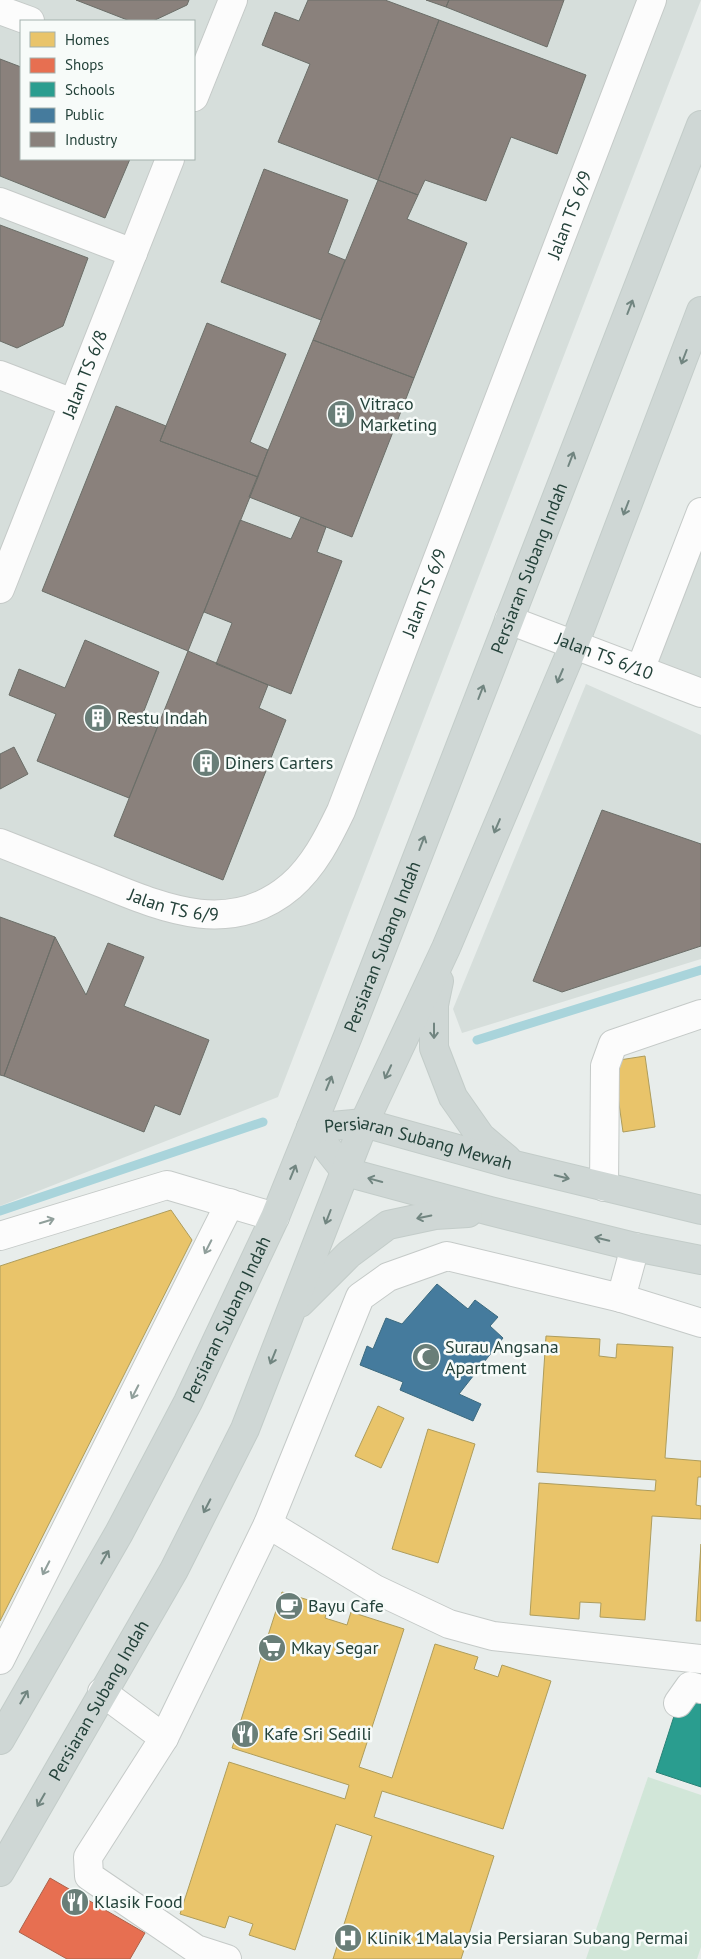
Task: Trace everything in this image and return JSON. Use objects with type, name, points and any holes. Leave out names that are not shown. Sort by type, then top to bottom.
[{"type":"main road","name":"Persiaran Subang Indah","points":[[0,1740],[119,1533],[188,1402],[275,1216],[311,1128],[701,125]]},
{"type":"main road","name":"Persiaran Subang Indah","points":[[0,1872],[174,1570],[245,1429],[364,1123],[446,948],[574,645],[701,311]]},
{"type":"main road","points":[[446,948],[434,1005],[434,1048],[453,1097],[481,1137],[515,1165]]},
{"type":"main road","name":"Persiaran Subang Mewah","points":[[311,1128],[364,1123],[515,1165],[701,1210]]},
{"type":"main road","name":"Persiaran Subang Mewah","points":[[311,1128],[346,1172]]},
{"type":"main road","points":[[346,1172],[634,1247],[701,1260]]},
{"type":"main road","points":[[291,1312],[348,1254],[388,1225],[435,1215],[490,1211]]},
{"type":"street","points":[[195,90],[232,0]]},
{"type":"street","name":"Jalan TS 6/9","points":[[0,843],[155,905],[188,913],[224,915],[260,906],[291,886],[320,853],[341,811],[652,0]]},
{"type":"street","points":[[0,10],[27,20]]},
{"type":"street","name":"Jalan TS 6/8","points":[[2,575],[170,160]]},
{"type":"street","points":[[0,202],[133,253]]},
{"type":"street","points":[[0,375],[73,403]]},
{"type":"street","points":[[640,670],[701,512]]},
{"type":"street","name":"Jalan TS 6/10","points":[[509,620],[701,693]]},
{"type":"street","points":[[604,1187],[605,1066],[613,1044],[701,1014]]},
{"type":"street","points":[[0,1236],[167,1185],[275,1216]]},
{"type":"street","points":[[0,1660],[230,1203]]},
{"type":"street","points":[[621,1298],[634,1247]]},
{"type":"street","points":[[227,1959],[196,1949],[89,1876],[88,1857],[164,1738],[268,1524],[360,1297],[388,1276],[447,1256],[621,1298],[701,1323]]},
{"type":"street","points":[[268,1524],[375,1589],[450,1624],[493,1636],[701,1660]]},
{"type":"street","points":[[678,1704],[690,1686],[701,1689]]},
{"type":"street","points":[[102,1692],[164,1738]]},
{"type":"shaded area","points":[[0,0],[701,0],[278,1097],[0,1206]]},
{"type":"shaded area","points":[[701,543],[701,683],[655,665]]},
{"type":"shaded area","points":[[586,684],[701,735],[701,959],[462,1033],[453,1009]]},
{"type":"green space","points":[[648,1777],[701,1795],[701,1947],[697,1959],[586,1959]]},
{"type":"building: Homes","points":[[645,1056],[655,1127],[623,1132],[613,1061]]},
{"type":"building: Homes","points":[[171,1210],[192,1240],[0,1621],[0,1266]]},
{"type":"building: Homes","points":[[546,1336],[600,1339],[599,1356],[616,1358],[617,1344],[673,1347],[665,1458],[701,1461],[701,1477],[698,1477],[696,1505],[701,1506],[701,1519],[652,1516],[645,1620],[600,1617],[601,1603],[580,1602],[579,1619],[530,1615],[539,1483],[655,1491],[656,1480],[537,1472]]},
{"type":"building: Homes","points":[[378,1406],[404,1418],[381,1468],[355,1456]]},
{"type":"building: Homes","points":[[428,1429],[475,1444],[438,1563],[392,1549]]},
{"type":"building: Homes","points":[[701,1544],[701,1621],[696,1621]]},
{"type":"building: Homes","points":[[282,1592],[328,1606],[325,1618],[347,1625],[351,1612],[404,1629],[359,1767],[392,1778],[435,1644],[478,1657],[474,1669],[498,1677],[502,1665],[551,1681],[503,1829],[382,1791],[374,1817],[494,1856],[461,1959],[333,1959],[372,1836],[336,1824],[295,1950],[249,1935],[253,1924],[229,1916],[225,1928],[180,1914],[229,1762],[345,1799],[349,1785],[232,1748]]},
{"type":"building: Shops","points":[[50,1878],[145,1933],[130,1959],[67,1959],[19,1932]]},
{"type":"building: Schools","points":[[693,1697],[701,1700],[701,1787],[656,1772],[676,1710],[687,1713]]},
{"type":"building: Public","name":"Surau Angsana Apartment","points":[[437,1284],[468,1309],[475,1300],[498,1317],[490,1326],[503,1338],[459,1394],[481,1404],[473,1421],[400,1390],[403,1382],[360,1365],[367,1346],[373,1349],[386,1318],[402,1324]]},
{"type":"building: Industry","points":[[76,0],[189,0],[187,5],[155,20],[127,20]]},
{"type":"building: Industry","points":[[308,0],[385,0],[439,20],[378,180],[278,142],[310,64],[262,45],[275,12],[299,21]]},
{"type":"building: Industry","points":[[426,0],[449,0],[446,7]]},
{"type":"building: Industry","points":[[449,0],[564,0],[547,47],[446,7]]},
{"type":"building: Industry","points":[[439,20],[586,75],[557,154],[511,137],[486,201],[425,180],[418,195],[378,180]]},
{"type":"building: Industry","points":[[0,59],[20,67],[20,160],[130,160],[105,218],[0,176]]},
{"type":"building: Industry","points":[[264,169],[348,200],[328,253],[345,260],[321,320],[221,282]]},
{"type":"building: Industry","points":[[378,180],[418,195],[407,219],[467,243],[414,378],[313,340]]},
{"type":"building: Industry","points":[[0,225],[88,258],[63,326],[17,348],[0,341]]},
{"type":"building: Industry","points":[[207,323],[286,354],[250,442],[268,450],[258,477],[160,441]]},
{"type":"building: Industry","name":"Vitraco Marketing","points":[[313,340],[414,378],[352,537],[249,497]]},
{"type":"building: Industry","points":[[116,406],[166,426],[160,441],[258,477],[188,651],[42,591]]},
{"type":"building: Industry","points":[[301,517],[326,527],[317,552],[342,561],[291,694],[216,664],[232,623],[204,612],[240,520],[291,539]]},
{"type":"building: Industry","name":"Restu Indah","points":[[85,640],[159,672],[140,721],[157,728],[129,798],[37,761],[56,714],[9,695],[19,669],[65,688]]},
{"type":"building: Industry","name":"Diners Carters","points":[[188,651],[268,685],[259,708],[286,720],[223,880],[114,836]]},
{"type":"building: Industry","points":[[14,747],[28,774],[0,789],[0,754]]},
{"type":"building: Industry","points":[[602,810],[701,844],[701,946],[562,992],[533,981]]},
{"type":"building: Industry","points":[[0,917],[55,937],[4,1076],[0,1075]]},
{"type":"building: Industry","points":[[55,937],[86,995],[108,943],[144,957],[124,1006],[209,1040],[180,1115],[155,1105],[144,1132],[4,1076]]},
{"type":"waterway","points":[[477,1040],[701,970]]},
{"type":"waterway","points":[[0,1211],[263,1122]]},
{"type":"place","name":"Vitraco Marketing","points":[[341,414]]},
{"type":"place","name":"Restu Indah","points":[[98,718]]},
{"type":"place","name":"Diners Carters","points":[[206,763]]},
{"type":"place","name":"Surau Angsana Apartment","points":[[426,1357]]},
{"type":"place","name":"Bayu Cafe","points":[[289,1606]]},
{"type":"place","name":"Mkay Segar","points":[[272,1648]]},
{"type":"place","name":"Kafe Sri Sedili","points":[[245,1734]]},
{"type":"place","name":"Klasik Food","points":[[75,1902]]},
{"type":"place","name":"Klinik 1Malaysia Persiaran Subang Permai","points":[[348,1938]]}]
